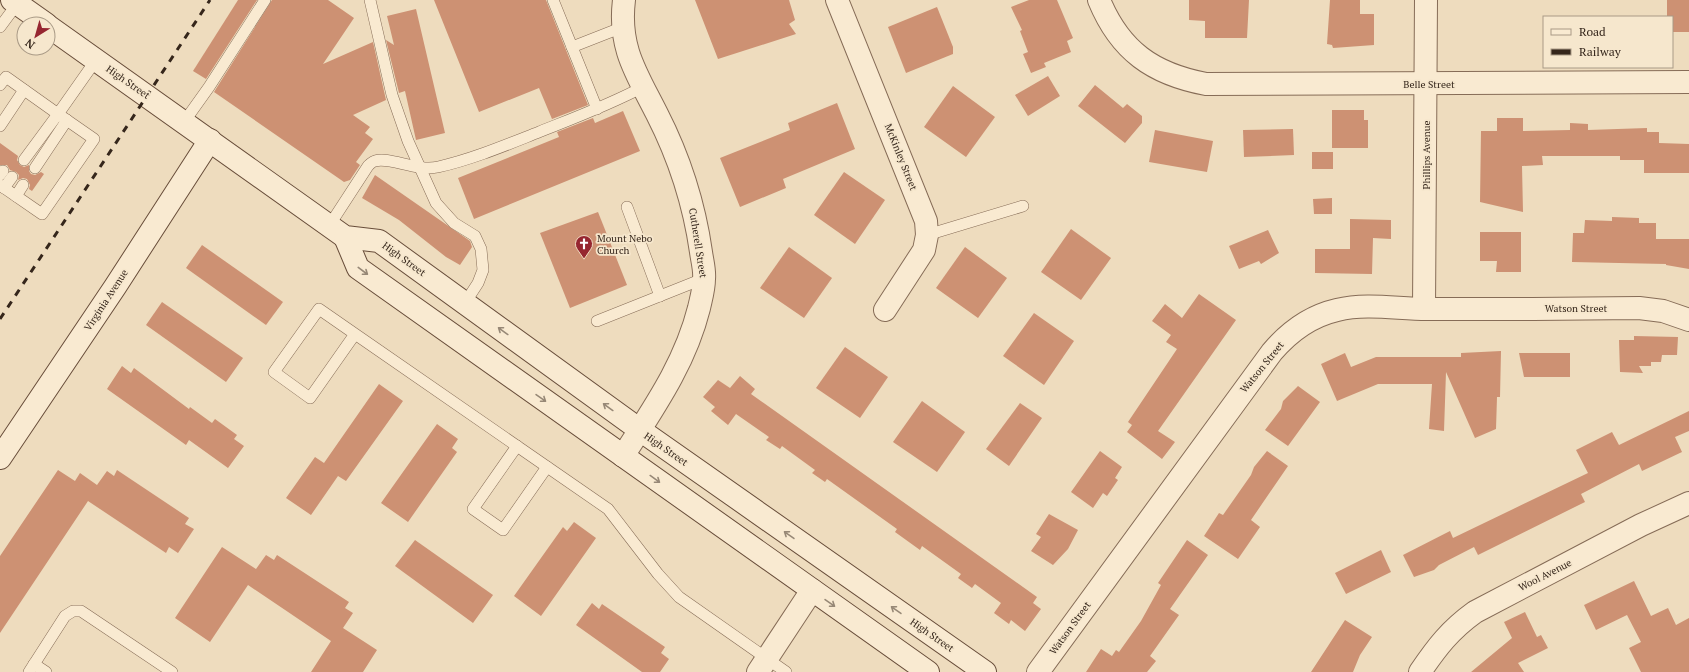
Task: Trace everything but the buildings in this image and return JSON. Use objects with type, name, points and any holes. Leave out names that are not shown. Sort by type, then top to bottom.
[{"type":"street","name":"Cutherell Street","points":[[623,456],[665,391],[682,360],[694,327],[704,278],[698,234],[690,198],[676,155],[636,76],[628,52],[623,27],[624,0]]},
{"type":"street","name":"McKinley Street","points":[[837,0],[926,221],[927,235],[924,250],[884,310]]},
{"type":"street","name":"Belle Street","points":[[1098,0],[1107,20],[1121,40],[1139,57],[1170,75],[1206,84],[1689,82]]},
{"type":"street","name":"Phillips Avenue","points":[[1424,309],[1426,0]]},
{"type":"street","name":"High Street","points":[[15,2],[34,16]]},
{"type":"street","name":"High Street","points":[[56,31],[337,232],[379,241],[640,430],[985,672]]},
{"type":"street","name":"Virginia Avenue","points":[[0,458],[115,287],[210,140]]},
{"type":"street","points":[[337,232],[358,268],[928,672]]},
{"type":"street","name":"Watson Street","points":[[1038,672],[1278,344],[1296,329],[1313,319],[1335,310],[1359,306],[1424,309],[1639,308],[1663,311],[1689,320]]},
{"type":"street","name":"Wool Avenue","points":[[1420,672],[1440,642],[1458,624],[1475,612],[1641,525],[1689,503]]},
{"type":"street","points":[[763,666],[812,590]]},
{"type":"lane","points":[[184,122],[209,87],[265,0]]},
{"type":"lane","points":[[370,0],[382,59],[399,119],[436,203],[454,223],[475,236],[481,249],[483,270],[478,283],[465,303]]},
{"type":"lane","points":[[553,0],[597,109]]},
{"type":"lane","points":[[0,27],[15,2]]},
{"type":"lane","points":[[572,47],[623,27]]},
{"type":"lane","points":[[35,168],[96,60]]},
{"type":"lane","points":[[0,85],[6,77],[94,138],[42,214],[2,186],[5,174]]},
{"type":"lane","points":[[0,126],[24,90]]},
{"type":"lane","points":[[337,232],[368,166],[374,161],[382,160],[430,169],[486,153],[644,90]]},
{"type":"lane","points":[[24,160],[63,117]]},
{"type":"lane","points":[[16,196],[23,185]]},
{"type":"lane","points":[[927,235],[1023,206]]},
{"type":"lane","points":[[627,207],[660,296]]},
{"type":"lane","points":[[597,321],[704,278]]},
{"type":"lane","points":[[355,334],[310,398],[274,372],[319,309],[608,509],[658,574],[679,597],[763,666],[786,672]]},
{"type":"lane","points":[[517,446],[473,509],[503,530],[547,467]]},
{"type":"lane","points":[[46,672],[32,668],[65,616],[74,611],[81,611],[172,672]]},
{"type":"railway","points":[[0,319],[210,0]]},
{"type":"place","name":"Mount Nebo Church","points":[[584,259]]}]
